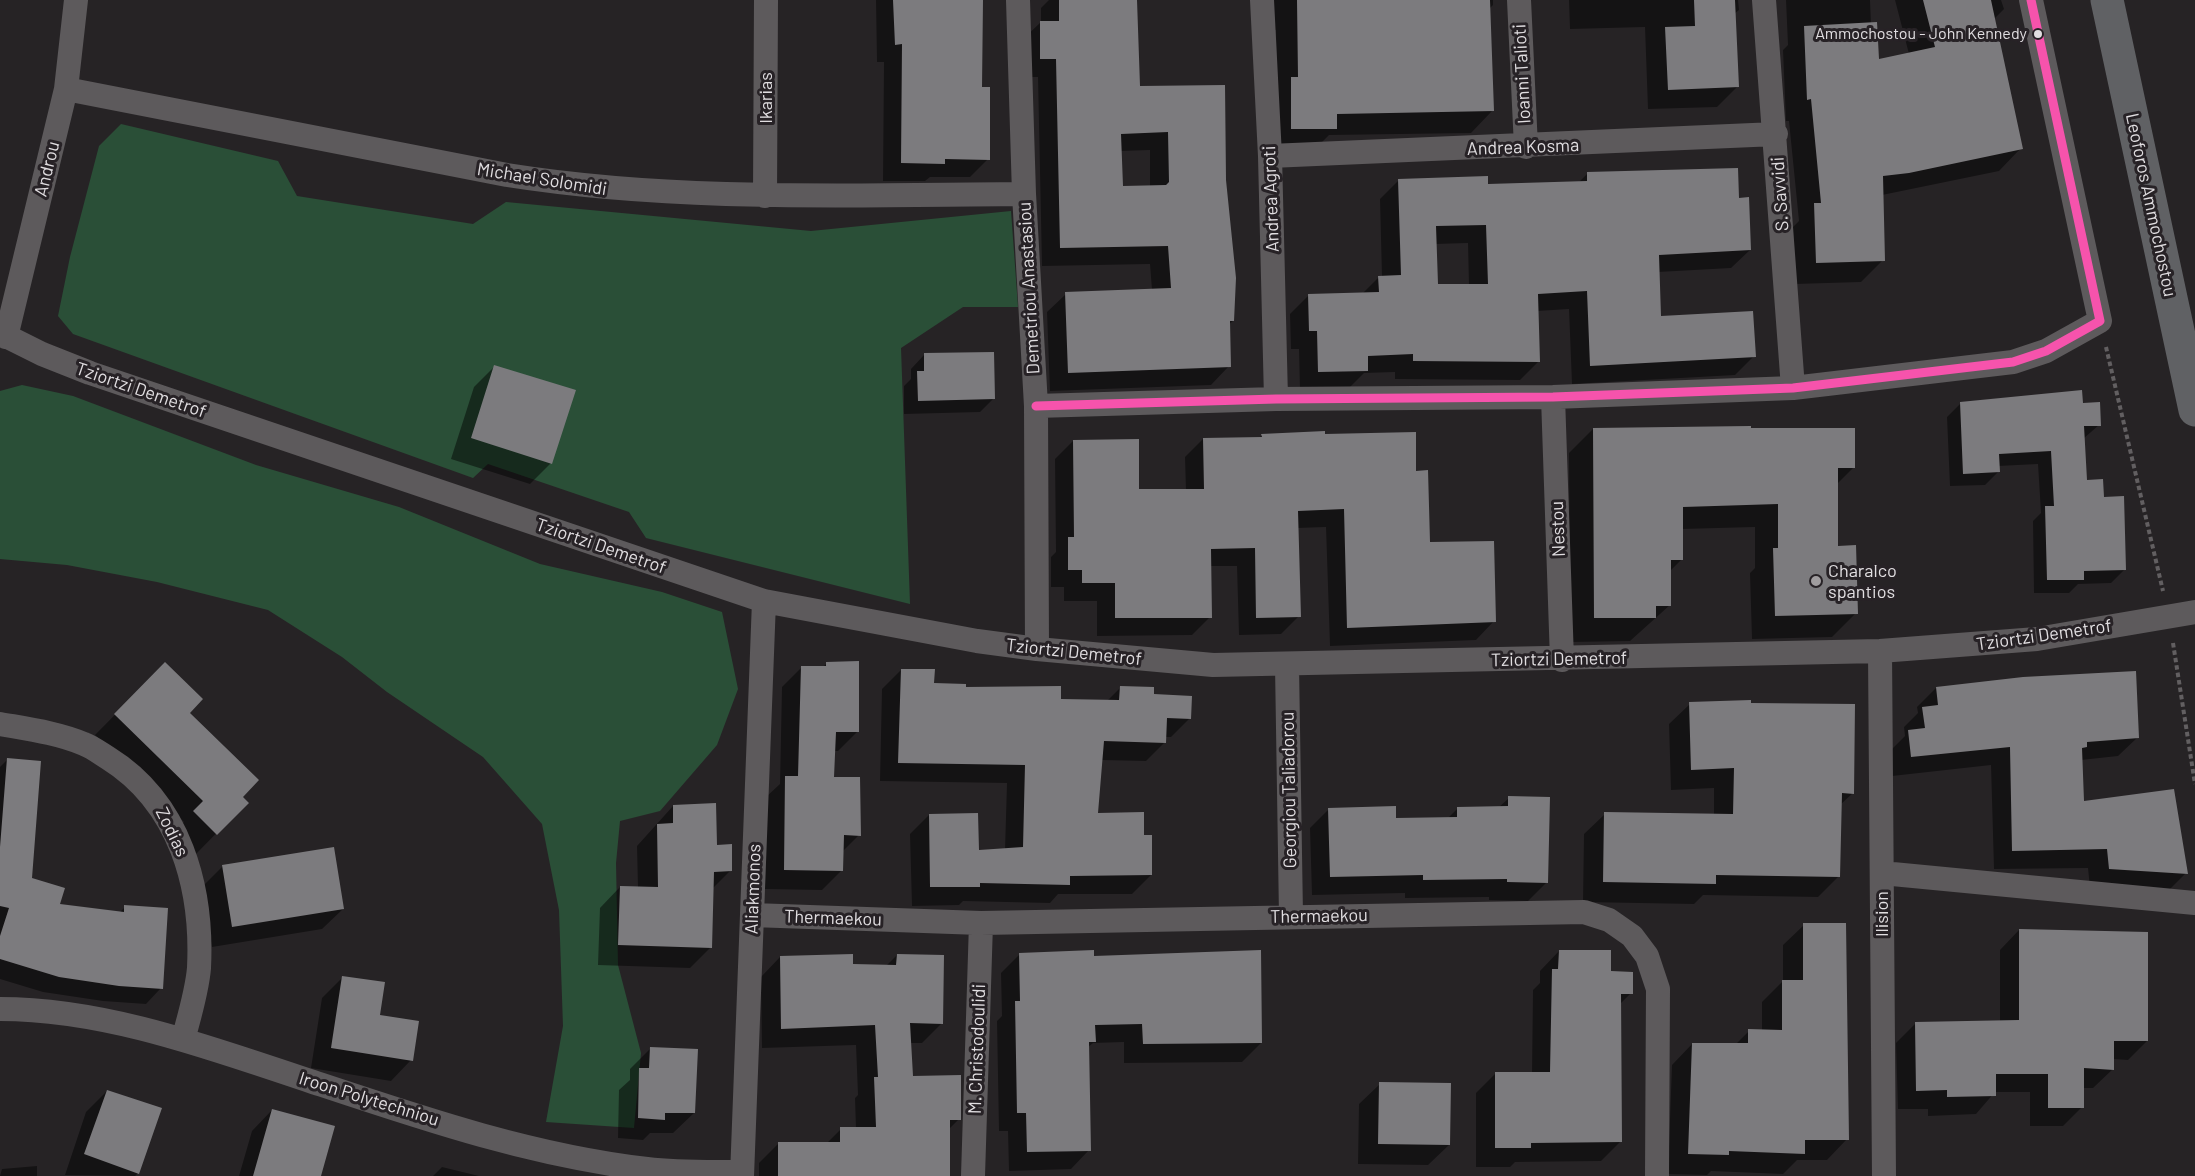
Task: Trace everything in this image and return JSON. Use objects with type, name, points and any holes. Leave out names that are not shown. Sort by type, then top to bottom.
[{"type":"main road","name":"Leoforos Ammochostou","points":[[2107,0],[2195,410]]},
{"type":"street","name":"Androu","points":[[3,335],[66,89],[76,0]]},
{"type":"street","name":"Ikarias","points":[[765,196],[766,0]]},
{"type":"street","name":"Demetriou Anastasiou","points":[[1018,0],[1024,194],[1036,406],[1037,649]]},
{"type":"street","name":"Andrea Agroti","points":[[1262,0],[1270,156],[1276,399]]},
{"type":"street","name":"Ioanni Talioti","points":[[1518,0],[1526,147]]},
{"type":"street","name":"S. Savvidi","points":[[1764,0],[1776,134],[1793,388]]},
{"type":"street","points":[[1036,406],[1276,399],[1553,398],[1793,388],[2013,362],[2046,351],[2100,321],[2031,0]]},
{"type":"street","name":"Michael Solomidi","points":[[66,89],[558,183],[636,192],[765,196],[1024,194]]},
{"type":"street","name":"Andrea Kosma","points":[[1270,156],[1526,147],[1776,134]]},
{"type":"street","name":"Tziortzi Demetrof","points":[[3,335],[90,373],[764,601],[977,641],[1037,649],[1213,665],[1562,660],[1880,651],[2037,639],[2195,612]]},
{"type":"street","name":"Nestou","points":[[1553,398],[1562,660]]},
{"type":"street","name":"Aliakmonos","points":[[742,1174],[764,601]]},
{"type":"street","name":"Ilision","points":[[1880,651],[1884,1176]]},
{"type":"street","name":"Georgiou Taliadorou","points":[[1287,665],[1292,916]]},
{"type":"street","name":"Zodias","points":[[0,724],[86,744],[119,765],[147,789],[166,814],[182,844],[197,912],[198,971],[183,1040]]},
{"type":"street","points":[[1882,873],[2195,903]]},
{"type":"street","name":"Thermaekou","points":[[752,915],[981,923],[1584,912],[1609,920],[1632,936],[1647,956],[1658,988],[1657,1176]]},
{"type":"street","name":"M. Christodoulidi","points":[[973,1176],[981,923]]},
{"type":"street","name":"Iroon Polytechniou","points":[[0,1009],[21,1009],[95,1020],[183,1040],[389,1107],[568,1155],[669,1171],[742,1174]]},
{"type":"path","points":[[2100,321],[2169,616],[2195,784]]},
{"type":"green space","points":[[121,124],[278,161],[297,196],[473,224],[506,202],[811,231],[1011,211],[1018,307],[963,307],[901,348],[910,604],[646,538],[629,512],[488,464],[473,478],[73,334],[58,316],[70,257],[99,146]]},
{"type":"green space","points":[[22,385],[73,396],[256,465],[399,507],[540,564],[662,592],[722,612],[738,689],[717,745],[660,811],[620,821],[616,863],[618,965],[641,1053],[634,1128],[546,1122],[563,1026],[559,910],[542,824],[483,757],[387,692],[342,657],[268,610],[157,582],[67,565],[0,559],[0,391]]},
{"type":"building","points":[[893,0],[983,0],[982,87],[990,87],[990,160],[945,159],[945,164],[901,163],[902,44],[895,45]]},
{"type":"building","points":[[1059,0],[1137,0],[1140,86],[1225,85],[1226,180],[1236,278],[1234,321],[1230,321],[1231,367],[1068,373],[1065,292],[1171,288],[1168,246],[1060,248],[1056,59],[1040,59],[1040,21],[1059,21]],"holes":[[[1168,132],[1169,182],[1166,185],[1123,186],[1121,134]]]},
{"type":"building","points":[[1297,0],[1490,0],[1494,111],[1337,114],[1337,129],[1291,129],[1291,77],[1298,77]]},
{"type":"building","points":[[1694,0],[1735,0],[1739,87],[1668,90],[1665,27],[1695,26]]},
{"type":"building","points":[[1923,0],[1991,0],[2023,149],[1909,173],[1883,176],[1885,261],[1816,263],[1814,203],[1821,203],[1811,99],[1807,100],[1804,26],[1877,22],[1879,59],[1935,47]]},
{"type":"building","points":[[1738,168],[1739,198],[1749,197],[1751,250],[1659,255],[1661,316],[1753,311],[1756,357],[1590,366],[1587,291],[1538,294],[1540,362],[1413,361],[1413,354],[1368,356],[1368,371],[1318,372],[1317,331],[1309,331],[1308,294],[1379,292],[1378,276],[1401,275],[1398,179],[1488,176],[1488,184],[1587,181],[1587,172]],"holes":[[[1486,225],[1488,284],[1438,284],[1436,226]]]},
{"type":"building","points":[[994,352],[995,399],[918,401],[917,371],[924,371],[924,353]]},
{"type":"building","points":[[494,365],[576,390],[552,464],[471,438]]},
{"type":"building","points":[[2082,390],[2083,403],[2100,402],[2101,426],[2084,426],[2087,480],[2103,479],[2104,497],[2124,496],[2126,570],[2084,571],[2084,580],[2047,580],[2045,506],[2054,506],[2051,451],[1999,454],[2000,472],[1963,474],[1960,402]]},
{"type":"building","points":[[1751,426],[1751,428],[1855,428],[1855,468],[1838,468],[1838,546],[1856,545],[1858,614],[1775,616],[1773,548],[1778,548],[1778,504],[1683,507],[1683,560],[1671,560],[1671,606],[1656,606],[1656,618],[1594,618],[1593,428]]},
{"type":"building","points":[[1325,431],[1325,434],[1416,432],[1416,471],[1428,470],[1430,542],[1494,541],[1496,622],[1347,628],[1344,509],[1298,511],[1301,617],[1256,618],[1255,548],[1211,549],[1212,618],[1115,618],[1115,583],[1082,583],[1082,570],[1068,570],[1068,537],[1074,537],[1073,440],[1139,439],[1139,489],[1204,489],[1203,438],[1262,437],[1261,434]]},
{"type":"building","points":[[859,661],[859,732],[836,732],[834,777],[860,777],[861,836],[844,835],[843,871],[784,870],[785,776],[798,776],[801,666],[826,666],[826,662]]},
{"type":"building","points":[[165,662],[203,699],[190,713],[259,780],[243,797],[249,803],[217,835],[193,811],[203,801],[114,714]]},
{"type":"building","points":[[901,669],[935,669],[934,683],[966,684],[966,687],[1061,686],[1061,699],[1119,700],[1120,686],[1154,687],[1154,694],[1192,696],[1191,719],[1167,718],[1166,743],[1104,741],[1098,813],[1144,812],[1144,835],[1152,835],[1152,875],[1070,876],[1070,885],[980,883],[980,887],[930,887],[929,814],[978,813],[979,850],[1023,847],[1025,765],[898,763]]},
{"type":"building","points":[[2136,671],[2139,738],[2087,742],[2087,747],[2082,748],[2084,801],[2174,789],[2188,874],[2109,869],[2107,849],[2012,851],[2010,747],[1911,757],[1908,730],[1925,728],[1922,707],[1938,705],[1936,687],[2023,677]]},
{"type":"building","points":[[1751,700],[1751,703],[1855,704],[1854,794],[1842,793],[1840,877],[1716,875],[1716,884],[1603,882],[1604,812],[1733,814],[1734,768],[1691,770],[1689,702]]},
{"type":"building","points":[[7,758],[41,761],[32,878],[65,888],[60,904],[124,912],[124,905],[168,908],[163,989],[119,986],[59,977],[0,959],[0,936],[9,908],[0,906],[0,847]]},
{"type":"building","points":[[1508,796],[1550,797],[1548,883],[1507,882],[1507,879],[1423,880],[1423,875],[1330,877],[1328,808],[1396,806],[1396,818],[1457,817],[1457,807],[1508,806]]},
{"type":"building","points":[[716,803],[717,845],[732,844],[732,871],[714,872],[712,948],[618,945],[620,886],[658,887],[657,824],[673,823],[673,805]]},
{"type":"building","points":[[334,847],[344,909],[232,927],[222,865]]},
{"type":"building","points":[[1803,923],[1846,923],[1849,1140],[1805,1140],[1805,1154],[1729,1151],[1729,1155],[1688,1154],[1692,1043],[1748,1043],[1748,1029],[1782,1030],[1782,980],[1803,980]]},
{"type":"building","points":[[2019,929],[2148,932],[2148,1041],[2114,1041],[2114,1070],[2084,1068],[2084,1108],[2048,1108],[2048,1074],[1996,1074],[1996,1096],[1947,1097],[1947,1090],[1916,1091],[1915,1022],[2019,1020]]},
{"type":"building","points":[[1094,950],[1094,956],[1261,950],[1262,1043],[1143,1044],[1142,1024],[1095,1025],[1096,1042],[1089,1042],[1091,1151],[1027,1152],[1026,1113],[1017,1113],[1015,1001],[1020,1001],[1019,953]]},
{"type":"building","points":[[1559,950],[1611,950],[1611,971],[1633,972],[1633,994],[1621,994],[1622,1142],[1531,1143],[1531,1148],[1495,1148],[1495,1072],[1550,1072],[1552,969],[1558,969]]},
{"type":"building","points":[[853,954],[853,964],[896,965],[897,954],[944,955],[943,1024],[910,1023],[913,1076],[961,1075],[961,1120],[950,1120],[950,1176],[778,1176],[778,1142],[840,1142],[840,1127],[876,1127],[874,1077],[878,1077],[875,1025],[781,1029],[780,956]]},
{"type":"building","points":[[342,976],[385,982],[380,1015],[419,1021],[413,1061],[331,1048]]},
{"type":"building","points":[[650,1047],[698,1049],[695,1113],[665,1113],[665,1120],[638,1118],[639,1068],[649,1068]]},
{"type":"building","points":[[1379,1082],[1451,1083],[1450,1145],[1378,1144]]},
{"type":"building","points":[[107,1090],[162,1108],[139,1174],[84,1154]]},
{"type":"building","points":[[272,1109],[335,1126],[321,1176],[253,1176]]},
{"type":"transit line","points":[[1036,406],[1276,399],[1553,397],[1793,388],[2013,362],[2046,351],[2100,321],[2031,0]]},
{"type":"place","name":"Ammochostou - John Kennedy","points":[[2038,34]]},
{"type":"place","name":"Charalco spantios","points":[[1816,581]]}]
